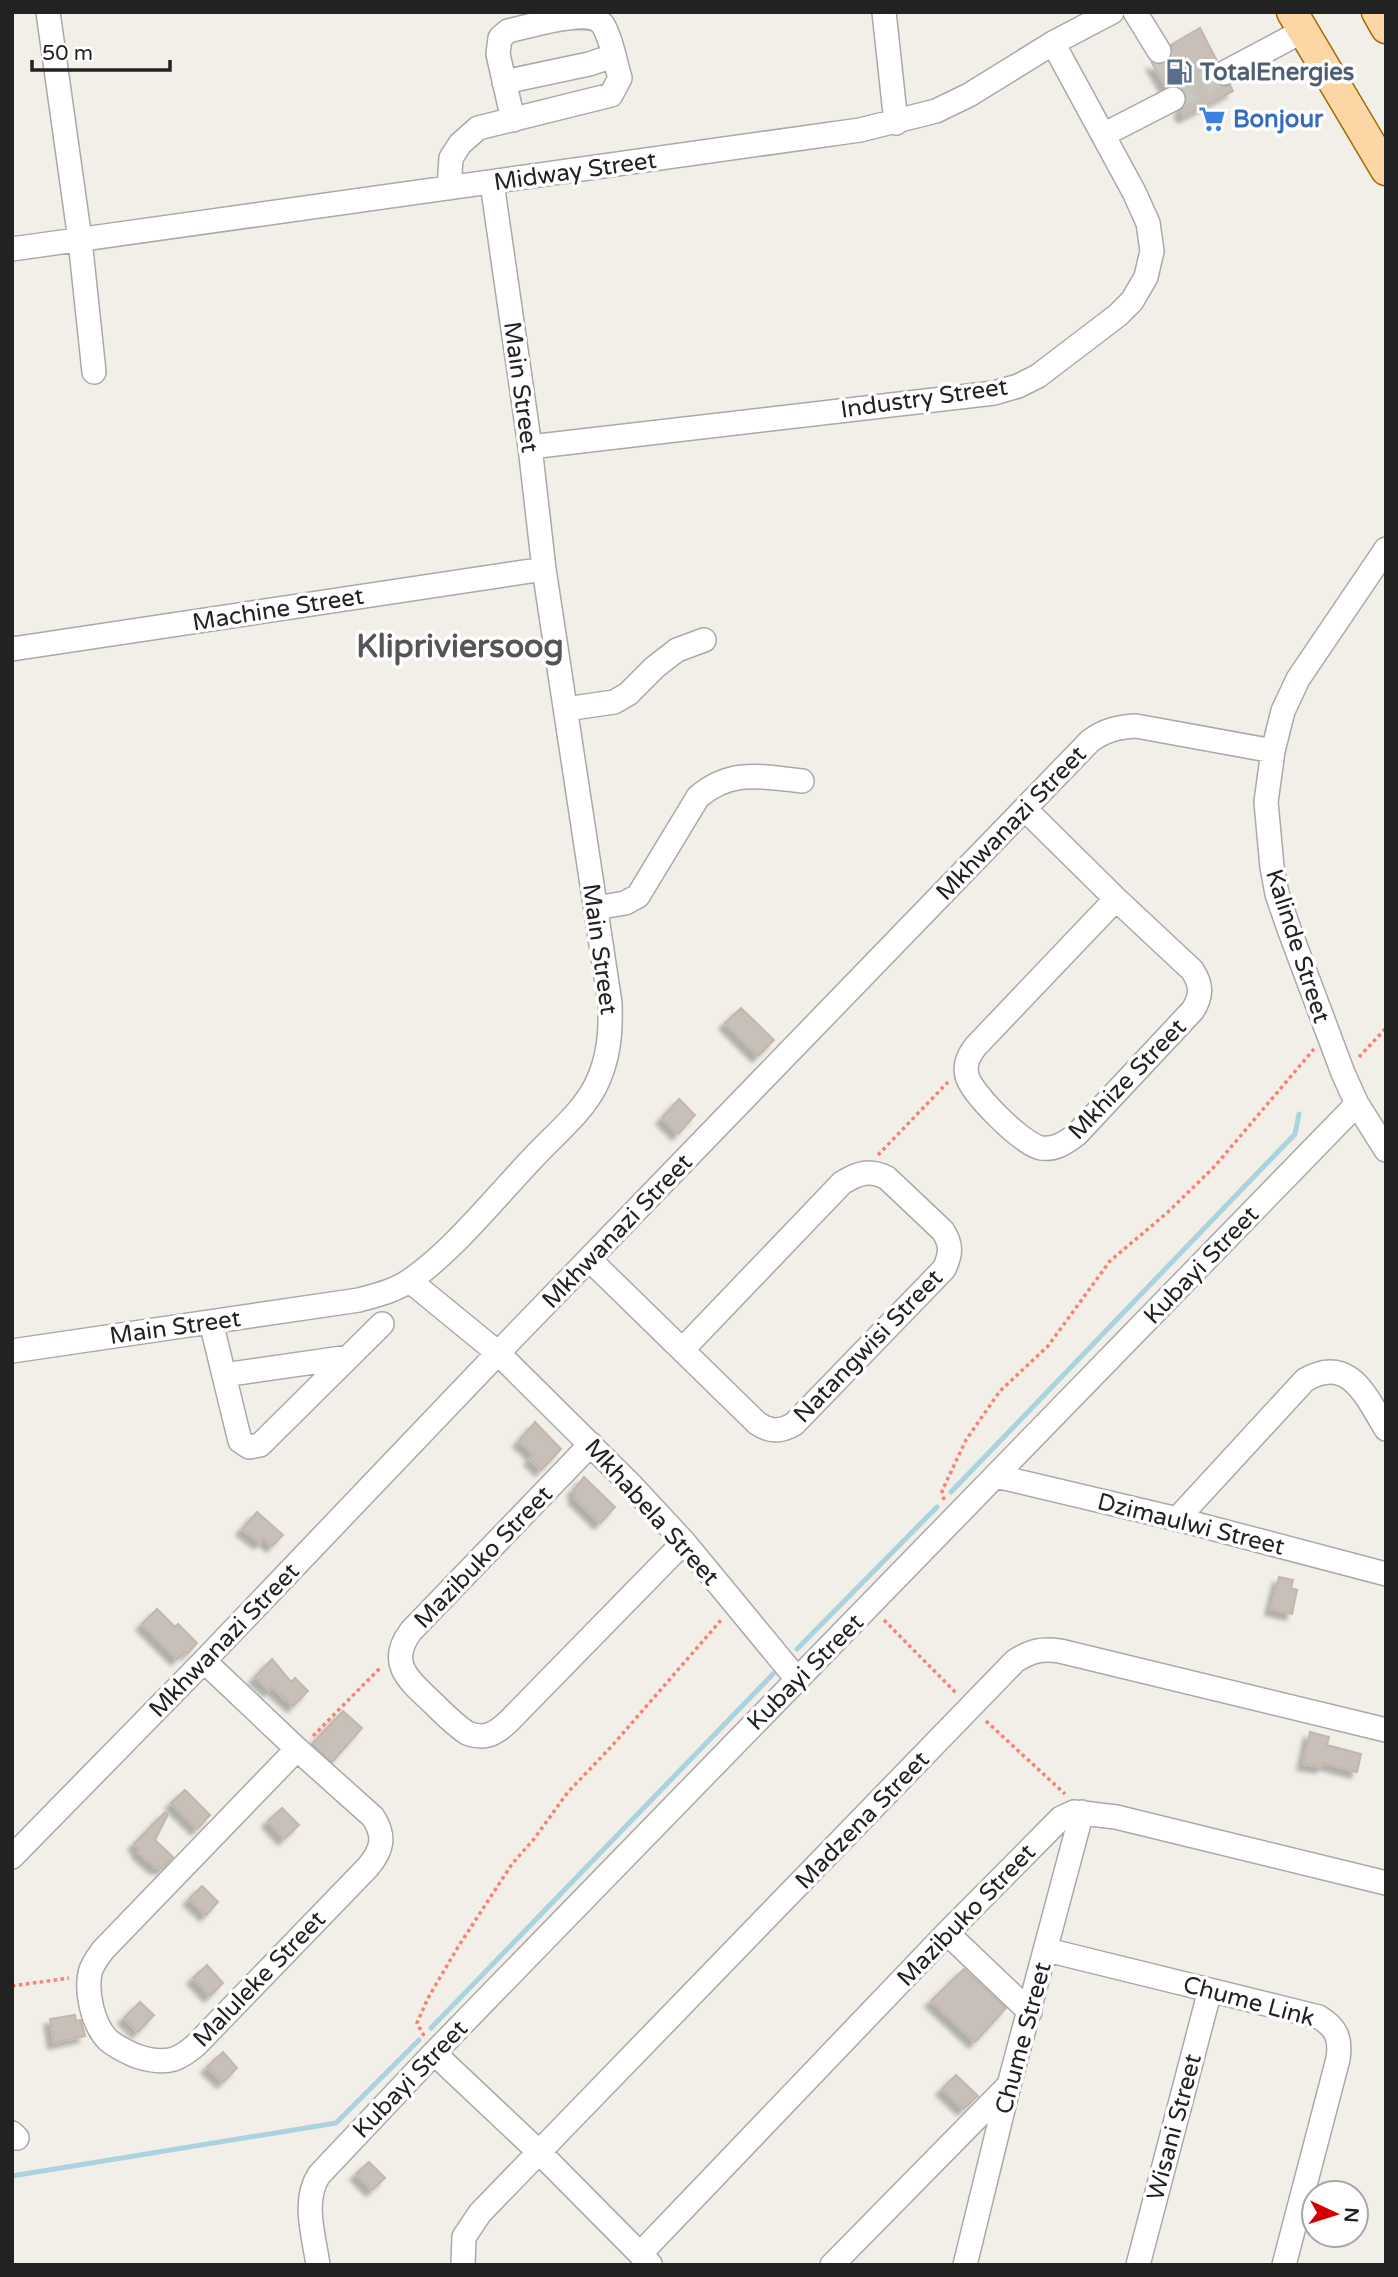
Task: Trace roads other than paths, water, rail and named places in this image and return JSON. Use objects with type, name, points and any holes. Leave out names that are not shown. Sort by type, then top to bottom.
[{"type":"main road","points":[[1377,12],[1386,28]]},
{"type":"main road","points":[[1298,21],[1386,170]]},
{"type":"street","points":[[48,12],[80,240],[94,372]]},
{"type":"street","points":[[884,12],[896,123]]},
{"type":"street","name":"Midway Street","points":[[12,249],[492,183],[896,123],[936,111],[969,95],[1053,43],[1112,12]]},
{"type":"street","points":[[1135,12],[1159,51]]},
{"type":"street","points":[[449,188],[451,158],[460,144],[478,128],[513,120],[611,96],[620,78],[602,24],[594,18],[581,16],[508,31],[500,38],[498,54],[513,120]]},
{"type":"street","points":[[1224,73],[1298,21]]},
{"type":"street","name":"Industry Street","points":[[530,447],[994,393],[1018,386],[1038,376],[1118,315],[1132,301],[1146,277],[1152,251],[1148,223],[1053,43]]},
{"type":"street","points":[[504,82],[589,64],[613,56]]},
{"type":"street","points":[[1103,135],[1173,99]]},
{"type":"street","name":"Main Street","points":[[12,1351],[380,1295],[410,1281],[425,1270],[575,1113],[595,1088],[606,1060],[611,1034],[610,1003],[544,569],[530,447],[492,183]]},
{"type":"street","name":"Kalinde Street","points":[[1386,549],[1298,679],[1283,711],[1273,751],[1266,802],[1277,894],[1326,1034],[1357,1104],[1386,1150]]},
{"type":"street","name":"Machine Street","points":[[12,649],[544,569]]},
{"type":"street","points":[[566,709],[614,702],[628,694],[677,650],[704,640]]},
{"type":"street","name":"Mkhwanazi Street","points":[[12,1857],[1090,741],[1102,732],[1118,727],[1152,727],[1273,751]]},
{"type":"street","points":[[596,908],[625,903],[638,896],[698,797],[710,787],[736,776],[803,781]]},
{"type":"street","name":"Mkhize Street","points":[[1024,809],[1192,970],[1199,979],[1201,991],[1193,1010],[1076,1135],[1054,1148],[1031,1144],[975,1091],[966,1074],[970,1054],[1116,899]]},
{"type":"street","name":"Kubayi Street","points":[[318,2265],[310,2200],[313,2185],[319,2175],[434,2053],[1357,1104]]},
{"type":"street","name":"Natangwisi Street","points":[[589,1259],[765,1428],[779,1431],[794,1424],[944,1269],[951,1250],[949,1240],[943,1231],[887,1178],[872,1173],[855,1175],[842,1183],[683,1349]]},
{"type":"street","name":"Mkhabela Street","points":[[410,1281],[498,1353],[591,1444],[684,1542],[797,1679]]},
{"type":"street","points":[[211,1322],[240,1440],[249,1447],[260,1445],[382,1324]]},
{"type":"street","points":[[225,1375],[349,1357]]},
{"type":"street","points":[[1177,1519],[1306,1380],[1316,1374],[1329,1371],[1343,1373],[1353,1380],[1386,1429]]},
{"type":"street","name":"Mazibuko Street","points":[[591,1444],[411,1631],[403,1642],[400,1654],[401,1666],[408,1680],[458,1727],[476,1737],[493,1734],[508,1722],[684,1542]]},
{"type":"street","name":"Dzimaulwi Street","points":[[996,1476],[1177,1519],[1386,1574]]},
{"type":"street","name":"Madzena Street","points":[[463,2265],[464,2237],[469,2226],[1015,1661],[1028,1653],[1043,1648],[1060,1650],[1386,1730]]},
{"type":"street","name":"Maluleke Street","points":[[204,1661],[373,1817],[380,1827],[380,1849],[368,1867],[183,2056],[156,2061],[121,2049],[107,2039],[97,2025],[92,2008],[90,1976],[93,1964],[103,1950],[298,1750]]},
{"type":"street","name":"Mazibuko Street","points":[[636,2258],[1053,1825],[1074,1812],[1082,1812]]},
{"type":"street","points":[[1082,1812],[1116,1817],[1386,1883]]},
{"type":"street","name":"Chume Street","points":[[965,2265],[1009,2085],[1082,1812]]},
{"type":"street","points":[[947,1933],[1030,2012]]},
{"type":"street","name":"Chume Link","points":[[1047,1951],[1319,2017],[1335,2029],[1338,2037],[1338,2059],[1284,2265]]},
{"type":"street","name":"Wisani Street","points":[[1138,2265],[1210,1990]]},
{"type":"street","points":[[434,2053],[540,2153],[636,2258]]},
{"type":"street","points":[[832,2265],[1009,2085]]},
{"type":"waterway","points":[[951,1492],[1295,1134],[1299,1114]]},
{"type":"waterway","points":[[797,1649],[937,1507]]},
{"type":"waterway","points":[[431,2028],[773,1674]]},
{"type":"waterway","points":[[12,2176],[336,2123],[419,2040]]},
{"type":"tunnel","points":[[1159,51],[1185,94]]},
{"type":"tunnel","points":[[1173,99],[1224,73]]},
{"type":"place","name":"TotalEnergies","points":[[1179,72]]},
{"type":"place","name":"Bonjour","points":[[1212,119]]},
{"type":"district","name":"Klipriviersoog","points":[[460,646]]}]
